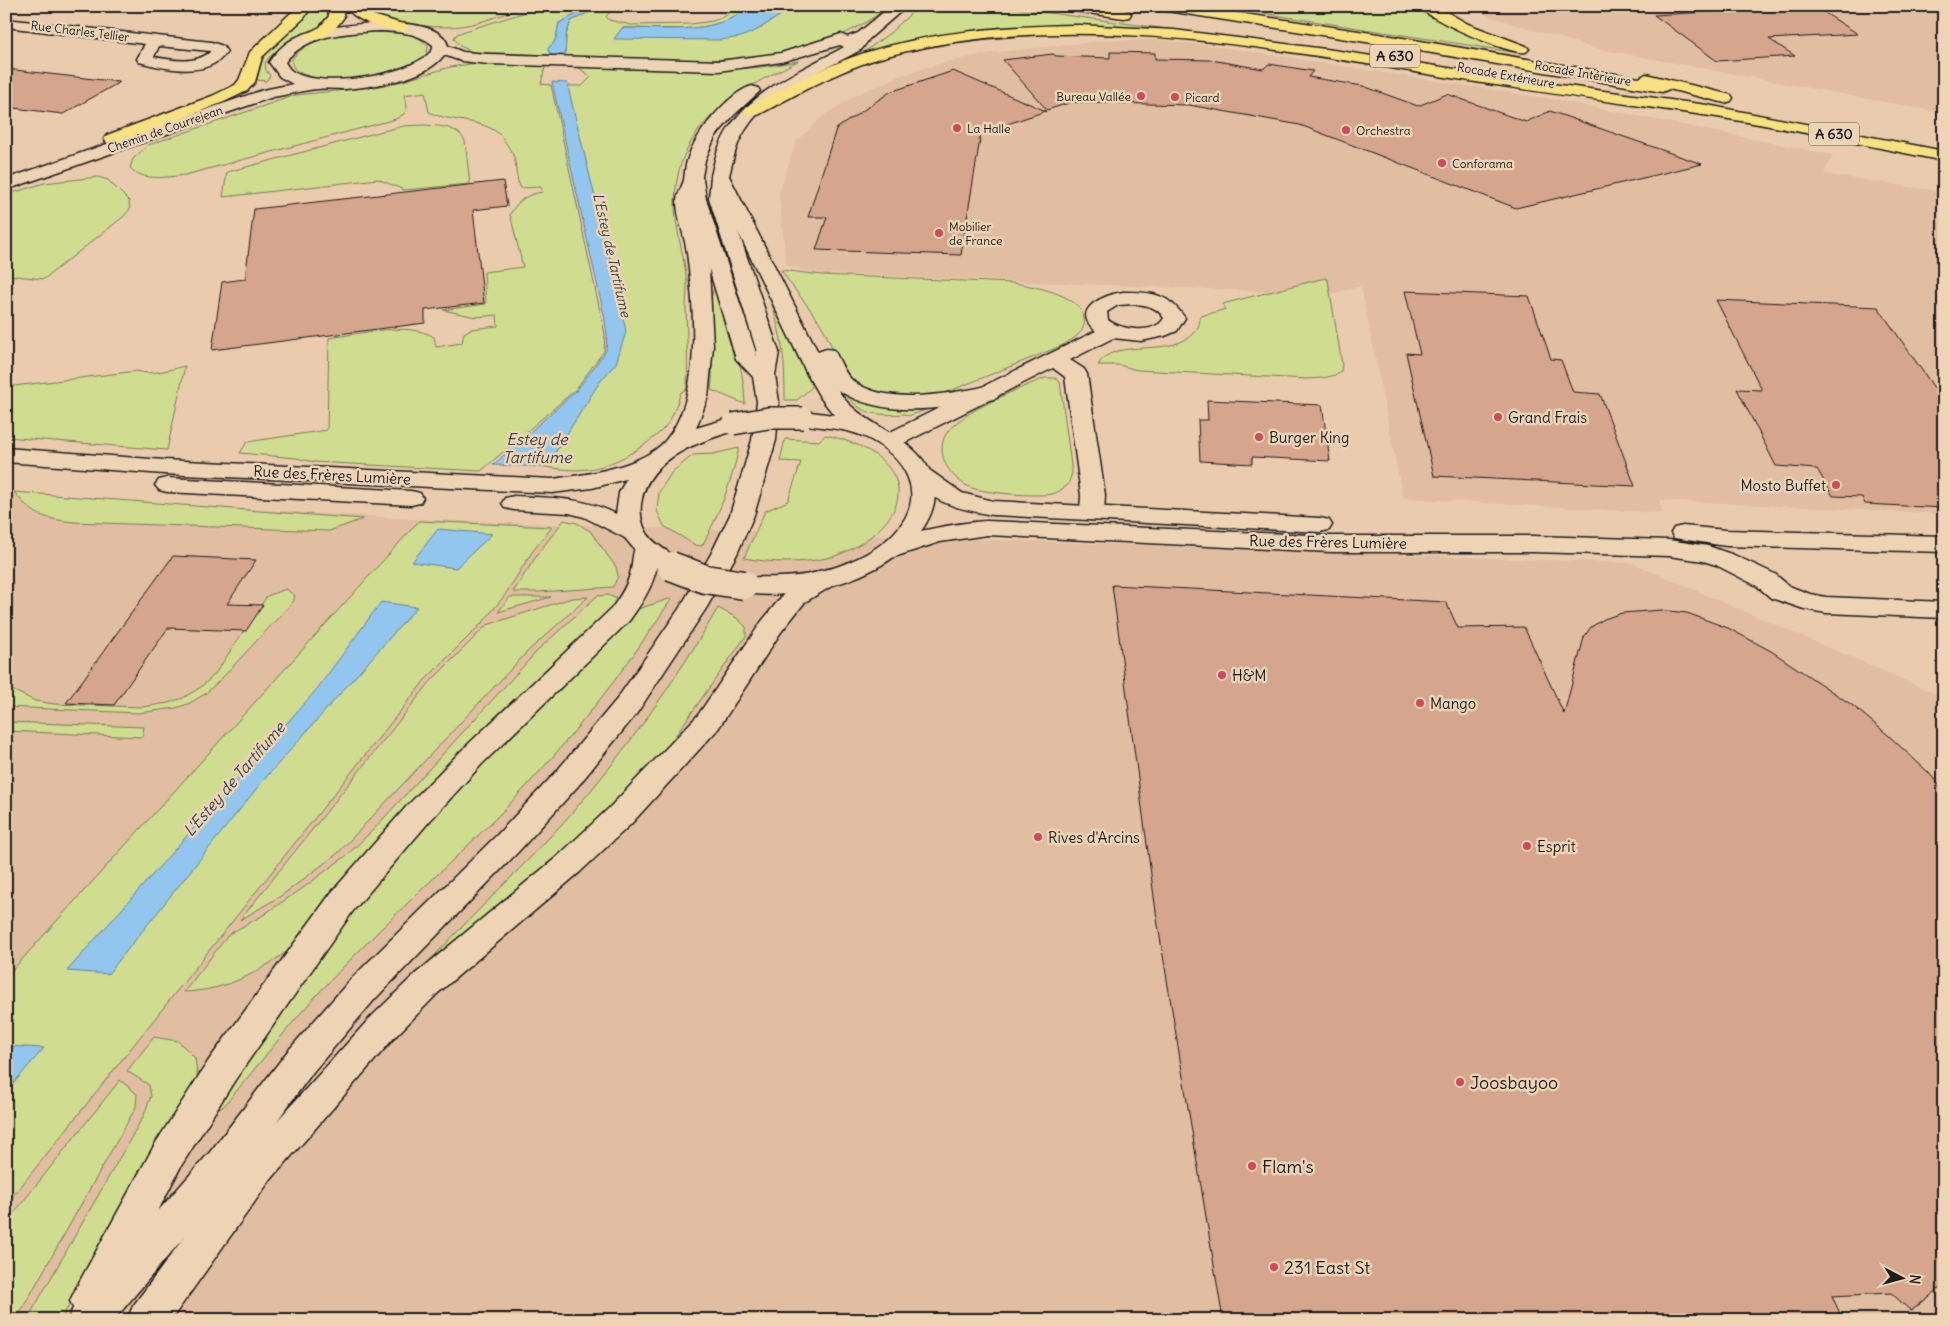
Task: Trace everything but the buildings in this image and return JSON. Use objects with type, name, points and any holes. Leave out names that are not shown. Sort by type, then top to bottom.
[{"type":"highway","points":[[113,139],[218,99],[241,88],[247,82],[255,56],[299,16],[305,6]]},
{"type":"highway","points":[[311,37],[332,24],[337,17],[334,6]]},
{"type":"highway","points":[[352,6],[358,13],[368,19],[401,28]]},
{"type":"highway","name":"Rocade Extérieure","points":[[1066,6],[1725,106],[1944,156]]},
{"type":"highway","name":"Rocade Intérieure","points":[[1161,6],[1385,40],[1725,106],[1840,119]]},
{"type":"highway","points":[[1425,6],[1463,27],[1522,49],[1725,106]]},
{"type":"highway","points":[[752,111],[816,77],[855,61],[888,51],[986,33],[1090,28],[1214,38],[1371,60],[1544,89],[1725,106]]},
{"type":"main road","points":[[441,49],[461,56],[488,59],[719,66],[755,64],[808,51],[842,39],[899,7]]},
{"type":"main road","points":[[764,375],[747,359],[697,199],[694,179],[696,158],[718,120],[733,105],[755,89],[863,36],[899,7]]},
{"type":"main road","name":"Rue Charles Tellier","points":[[6,23],[154,41]]},
{"type":"main road","points":[[356,28],[401,28],[434,37],[440,42],[441,49],[436,58],[404,74],[353,84],[305,82],[289,77],[279,70],[277,62],[282,53],[311,37],[356,28]]},
{"type":"main road","points":[[88,1320],[223,1164],[300,1062],[363,989],[508,843],[567,779],[628,706],[694,607],[724,554],[742,515],[764,440],[768,402],[764,375],[768,352],[718,198],[723,157],[730,140],[752,111],[772,92],[857,46],[863,36]]},
{"type":"main road","name":"Chemin de Courrejean","points":[[6,176],[254,92],[276,78],[279,70]]},
{"type":"main road","name":"Chemin de Courrejean","points":[[6,185],[268,93],[301,86],[327,84]]},
{"type":"main road","points":[[720,176],[778,296],[832,398],[846,415],[868,431]]},
{"type":"main road","points":[[80,1320],[168,1155],[222,1070],[342,902],[417,815],[472,757],[620,615],[634,597],[646,569],[650,549],[628,515],[628,498],[635,481],[685,429],[697,397],[702,369],[701,304],[697,254],[686,199],[694,179]]},
{"type":"main road","points":[[778,296],[812,327],[837,375],[845,385],[858,392],[905,403],[951,400],[989,393]]},
{"type":"main road","points":[[890,442],[1112,331]]},
{"type":"main road","points":[[1055,360],[1076,374],[1093,495],[1092,513]]},
{"type":"main road","name":"Rue des Frères Lumière","points":[[6,455],[164,467],[552,486],[580,484],[628,472],[700,434],[733,424],[768,418],[803,418],[837,422],[868,431],[890,442],[908,457],[920,474],[943,495],[971,505],[993,508],[1327,525],[1522,526],[1665,531],[1726,538],[1944,544]]},
{"type":"main road","name":"Rue des Frères Lumière","points":[[6,472],[228,490],[569,506],[592,511],[650,549],[705,579],[744,585],[787,585],[828,577]]},
{"type":"main road","points":[[147,1320],[254,1170],[368,1044],[426,984],[569,864],[620,816],[708,722],[771,627],[796,596],[828,577],[860,566],[888,551],[908,533],[920,514],[925,494],[920,474]]},
{"type":"main road","name":"Rue des Frères Lumière","points":[[888,551],[922,538],[962,530],[987,528],[1331,544],[1542,544],[1686,550],[1725,560],[1766,580],[1780,592],[1804,600],[1826,605],[1944,610]]},
{"type":"main road","name":"Rue des Frères Lumière","points":[[1766,580],[1755,564],[1755,553],[1761,545],[1778,540]]},
{"type":"main road","points":[[143,1320],[223,1164]]},
{"type":"shaded area","points":[[1474,6],[1944,6],[1944,113],[1594,48],[1491,17]]},
{"type":"shaded area","points":[[1110,40],[1156,40],[1214,46],[1557,100],[1833,155],[1824,174],[1944,192],[1944,514],[1659,500],[1663,513],[1403,498],[1361,286],[1331,294],[814,273],[786,265],[779,193],[796,142],[823,116],[856,95],[900,76],[942,63],[989,53]]},
{"type":"shaded area","name":"Rives d'Arcins","points":[[6,491],[138,503],[415,519],[1632,563],[1944,697],[1944,1320],[6,1320]]},
{"type":"green space","points":[[314,6],[325,6],[329,10],[331,17],[318,30],[276,51],[265,63],[266,70],[270,76],[266,81],[257,80],[262,61],[268,50],[294,29]]},
{"type":"green space","points":[[366,6],[527,6],[478,23],[439,27],[410,24],[382,18]]},
{"type":"green space","points":[[545,6],[593,6],[559,23],[555,40],[548,48],[550,55],[473,52],[460,46],[454,38],[457,34],[465,31]]},
{"type":"green space","points":[[602,6],[622,6],[612,10],[606,16],[609,20],[631,25],[691,24],[713,21],[727,15],[735,6],[751,6],[737,16],[722,22],[706,26],[676,29],[757,30],[795,6],[888,6],[855,28],[817,44],[777,54],[734,59],[690,60],[565,56],[566,35],[571,21]]},
{"type":"green space","points":[[919,6],[998,6],[1197,33],[1035,28],[856,58],[891,32]]},
{"type":"green space","points":[[1216,6],[1418,6],[1464,32],[1519,53]]},
{"type":"green space","points":[[372,31],[403,33],[417,37],[428,47],[426,55],[417,63],[402,70],[382,75],[340,80],[304,75],[294,68],[291,61],[306,46],[316,41],[338,35]]},
{"type":"green space","points":[[798,61],[753,85],[713,114],[698,132],[686,152],[678,176],[675,204],[676,222],[687,279],[687,389],[681,392],[668,423],[658,434],[640,448],[608,464],[583,470],[546,467],[599,382],[616,363],[617,287],[567,86],[582,86],[591,77],[575,65],[659,70],[715,70],[771,66]]},
{"type":"green space","points":[[476,63],[532,64],[545,67],[541,84],[551,85],[605,334],[604,351],[575,390],[481,471],[314,462],[296,458],[240,453],[247,442],[327,430],[329,338],[383,330],[411,330],[423,332],[434,337],[436,347],[462,343],[464,333],[471,329],[498,326],[497,315],[476,317],[443,310],[486,304],[484,272],[523,267],[510,214],[523,199],[542,192],[541,187],[521,188],[514,157],[504,140],[497,133],[480,124],[438,116],[429,112],[425,92],[404,95],[407,106],[405,113],[396,119],[185,175],[156,178],[142,175],[130,168],[133,159],[148,145],[296,95],[375,87],[450,67]]},
{"type":"green space","points":[[424,125],[448,128],[462,136],[465,141],[470,184],[404,190],[378,179],[223,197],[227,172],[383,131],[404,126]]},
{"type":"green space","points":[[98,177],[108,180],[129,201],[130,209],[123,217],[44,279],[6,275],[6,195],[44,183]]},
{"type":"green space","points":[[781,270],[822,275],[1022,284],[1065,297],[1081,310],[1084,323],[1078,335],[1061,346],[950,391],[922,396],[891,396],[863,387],[851,378],[839,362],[820,323]]},
{"type":"green space","points":[[1325,278],[1328,280],[1342,364],[1341,371],[1335,375],[1306,379],[1137,370],[1119,365],[1098,365],[1106,356],[1117,351],[1160,347],[1186,339],[1199,325],[1201,316],[1226,309],[1222,304]]},
{"type":"green space","points":[[715,286],[730,329],[742,374],[745,404],[711,390],[710,309]]},
{"type":"green space","points":[[772,304],[775,305],[813,384],[797,400],[785,400],[783,351]]},
{"type":"green space","points":[[185,366],[167,450],[6,437],[6,387],[137,371],[148,373]]},
{"type":"green space","points":[[1045,378],[1055,378],[1060,382],[1072,473],[1068,485],[1052,494],[1024,495],[979,490],[957,479],[951,473],[943,458],[943,442],[946,434],[953,426],[977,409]]},
{"type":"green space","points":[[842,391],[935,407],[908,416],[905,414],[886,415],[867,412],[857,406]]},
{"type":"green space","points":[[825,435],[854,443],[872,453],[887,466],[893,474],[898,488],[897,501],[891,514],[870,537],[857,546],[831,557],[810,561],[788,562],[744,558],[765,511],[788,501],[801,462],[780,461],[785,439],[819,441]]},
{"type":"green space","points":[[739,448],[724,498],[702,546],[695,545],[664,526],[657,511],[659,492],[672,472],[693,455],[713,454]]},
{"type":"green space","points":[[14,492],[363,519],[329,531],[73,522],[46,517],[33,511]]},
{"type":"green space","points":[[564,520],[577,523],[590,531],[616,567],[618,576],[613,587],[513,592],[539,552]]},
{"type":"green space","points":[[419,521],[552,527],[532,552],[505,595],[483,622],[425,680],[6,1205],[6,977]]},
{"type":"green space","points":[[286,589],[295,596],[293,602],[221,679],[205,694],[188,704],[176,708],[138,713],[6,707],[6,687],[35,701],[54,704],[143,707],[168,703],[183,698],[201,687],[215,674],[267,596]]},
{"type":"green space","points":[[608,595],[620,600],[556,663],[293,947],[255,972],[229,984],[200,991],[184,992],[229,934],[260,917],[347,855],[374,829],[540,648],[597,596]]},
{"type":"green space","points":[[510,597],[551,597],[498,612]]},
{"type":"green space","points":[[588,597],[527,652],[338,853],[281,896],[240,920],[431,681],[487,625],[572,598]]},
{"type":"green space","points":[[672,598],[614,682],[549,761],[503,811],[349,961],[301,1013],[223,1107],[217,1108],[266,1029],[326,942],[448,795],[638,609]]},
{"type":"green space","points":[[718,608],[737,618],[746,627],[746,636],[670,743],[626,795],[582,841],[415,977],[551,836],[591,791],[649,715],[685,663]]},
{"type":"green space","points":[[6,722],[144,727],[142,737],[6,731]]},
{"type":"green space","points":[[154,1037],[178,1041],[195,1058],[198,1082],[127,1210],[60,1320],[27,1320],[144,1115],[151,1096],[149,1085],[127,1071]]},
{"type":"green space","points":[[120,1080],[137,1094],[136,1107],[16,1320],[6,1320],[6,1223]]},
{"type":"water","points":[[593,6],[602,6],[571,21],[566,35],[565,56],[550,55],[548,48],[555,40],[559,23]]},
{"type":"water","points":[[751,6],[795,6],[757,30],[741,37],[720,40],[614,39],[622,28],[673,29],[706,26],[737,16]]},
{"type":"water","name":"Estey de Tartifume","points":[[552,82],[567,83],[617,287],[626,332],[616,363],[599,383],[546,467],[493,465],[577,390],[606,351],[607,334],[604,315]]},
{"type":"water","points":[[438,529],[492,534],[456,568],[412,562]]},
{"type":"water","points":[[381,602],[417,607],[261,783],[108,974],[67,971],[317,689]]},
{"type":"water","points":[[6,1046],[44,1048],[6,1092]]},
{"type":"place","name":"Bureau Vallée","points":[[1141,96]]},
{"type":"place","name":"Picard","points":[[1175,97]]},
{"type":"place","name":"La Halle","points":[[957,128]]},
{"type":"place","name":"Orchestra","points":[[1346,130]]},
{"type":"place","name":"Conforama","points":[[1442,163]]},
{"type":"place","name":"Mobilier de France","points":[[939,233]]},
{"type":"place","name":"Grand Frais","points":[[1498,417]]},
{"type":"place","name":"Burger King","points":[[1259,437]]},
{"type":"place","name":"Mosto Buffet","points":[[1836,485]]},
{"type":"place","name":"H&M","points":[[1222,675]]},
{"type":"place","name":"Mango","points":[[1420,703]]},
{"type":"place","name":"Rives d'Arcins","points":[[1038,837]]},
{"type":"place","name":"Esprit","points":[[1527,846]]},
{"type":"place","name":"Joosbayoo","points":[[1460,1082]]},
{"type":"place","name":"Flam's","points":[[1252,1166]]},
{"type":"place","name":"231 East St","points":[[1274,1267]]},
{"type":"water label","name":"L'Estey de Tartifume","points":[[612,255]]},
{"type":"water label","name":"L'Estey de Tartifume","points":[[234,779]]}]
